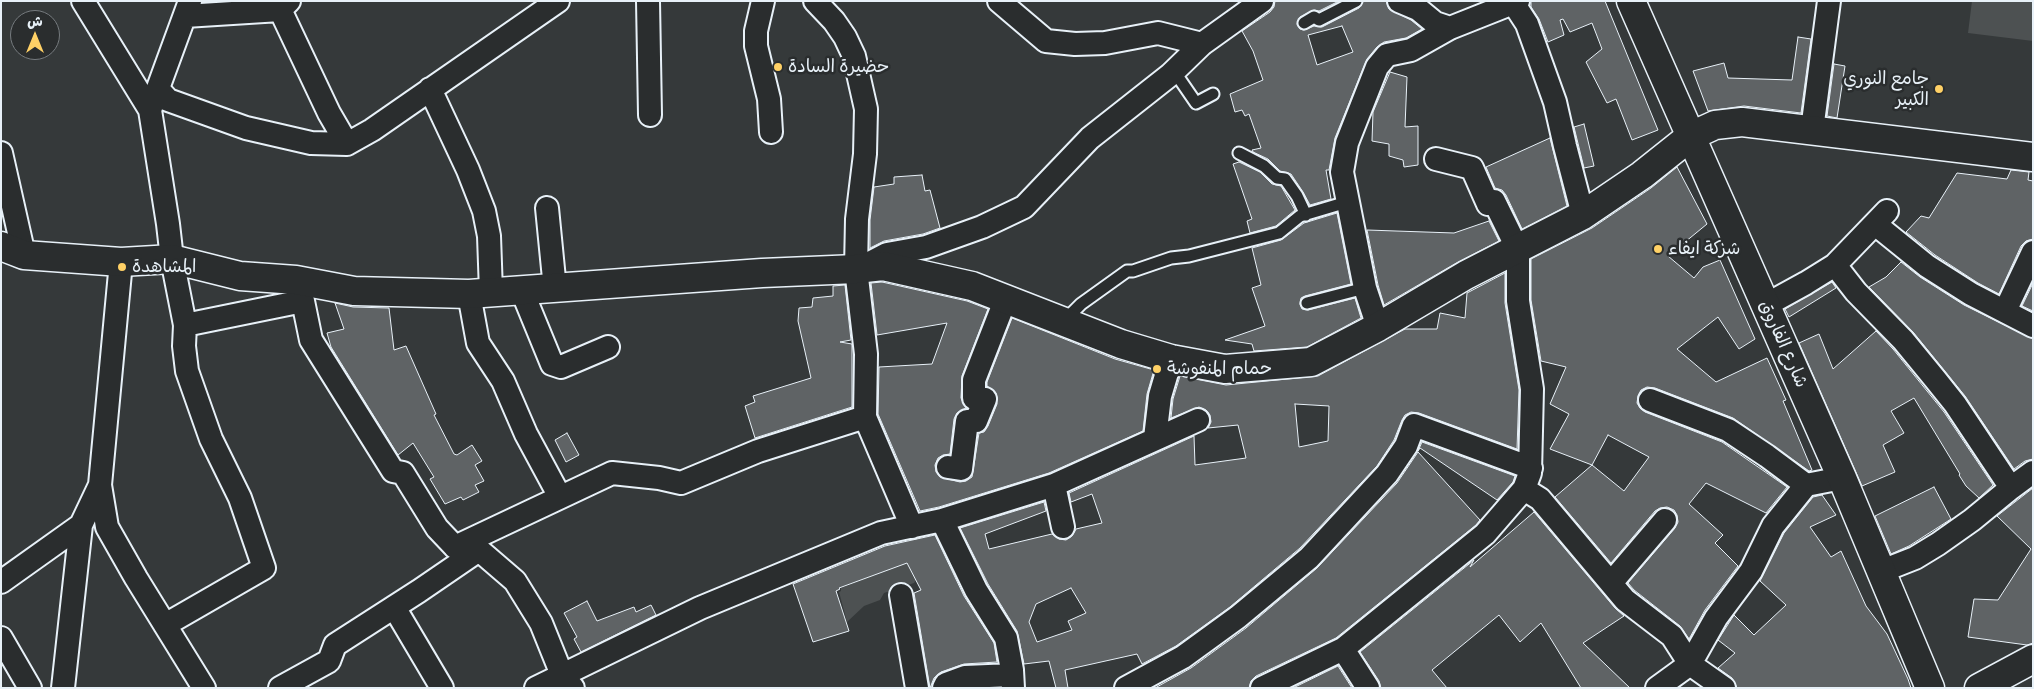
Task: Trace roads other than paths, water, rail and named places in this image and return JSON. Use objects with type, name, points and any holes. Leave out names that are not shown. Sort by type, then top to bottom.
[{"type":"main road","name":"شارع الفاروق","points":[[1631,1],[1842,478],[1930,688]]},
{"type":"main road","points":[[13,250],[121,262],[172,259],[299,291],[480,293],[555,289],[694,277],[883,266],[972,286],[1121,344],[1171,359],[1225,369],[1311,362],[1378,327],[1466,275],[1583,215],[1642,175],[1691,136],[1702,129],[1728,122],[1812,130],[2033,157]]},
{"type":"main road","points":[[1979,688],[1999,681],[2032,661]]},
{"type":"street","points":[[83,1],[150,110],[172,259],[184,325],[187,371],[211,439],[240,498],[264,568],[165,625]]},
{"type":"street","points":[[158,89],[168,100],[246,128],[311,143],[347,144],[372,130],[558,1]]},
{"type":"street","points":[[648,1],[650,115]]},
{"type":"street","points":[[763,1],[756,31],[756,46],[769,100],[771,132]]},
{"type":"street","points":[[815,1],[834,21],[845,37],[854,56],[866,109],[865,154],[857,219],[856,269],[866,354],[865,418],[912,527]]},
{"type":"street","points":[[999,1],[1046,41],[1074,44],[1105,43],[1158,34],[1202,44]]},
{"type":"street","points":[[856,269],[887,254],[926,247],[973,230],[1024,207],[1090,138],[1174,70],[1202,44],[1262,1]]},
{"type":"street","points":[[1399,1],[1418,9],[1434,23],[1450,28]]},
{"type":"street","points":[[1812,130],[1829,1]]},
{"type":"street","points":[[1378,327],[1365,288],[1342,172],[1347,143],[1377,67],[1387,56],[1411,50],[1450,28],[1515,2],[1527,24],[1555,102],[1583,215]]},
{"type":"street","points":[[150,110],[188,9],[282,4],[329,113],[347,144]]},
{"type":"street","points":[[430,89],[468,170],[484,211],[489,236],[480,293],[478,343],[503,381],[526,434],[560,497]]},
{"type":"street","points":[[1,153],[13,250]]},
{"type":"street","points":[[1262,688],[1343,649],[1485,534],[1527,479],[1532,389],[1518,301],[1518,250],[1494,201],[1488,204],[1472,168],[1436,159]]},
{"type":"street","points":[[547,208],[555,289]]},
{"type":"street","points":[[1766,304],[1806,284],[1835,265],[1881,218],[1927,266],[1971,294],[2033,326]]},
{"type":"street","points":[[2005,312],[2033,252]]},
{"type":"street","points":[[121,262],[100,485],[107,527],[204,688]]},
{"type":"street","points":[[1835,265],[1856,292],[1903,340],[1945,392],[2011,488]]},
{"type":"street","points":[[184,325],[299,291],[311,340],[393,471],[403,473],[437,528],[455,547],[479,550],[514,581],[541,622],[568,682]]},
{"type":"street","points":[[522,291],[552,364],[561,367],[608,347]]},
{"type":"street","points":[[948,468],[960,469],[967,421],[976,421],[985,399],[974,398],[974,380],[1006,298]]},
{"type":"street","points":[[1156,438],[1160,396],[1171,359]]},
{"type":"street","points":[[1650,400],[1728,430],[1806,485]]},
{"type":"street","points":[[455,547],[612,473],[659,478],[681,483],[758,451],[865,418]]},
{"type":"street","points":[[536,688],[568,682],[700,608],[881,533],[942,520],[1054,485],[1198,420]]},
{"type":"street","points":[[1126,688],[1183,657],[1238,617],[1309,558],[1387,474],[1406,446],[1414,425],[1527,479],[1540,499],[1625,600],[1672,636],[1690,664],[1724,688]]},
{"type":"street","points":[[1882,571],[1915,558],[1938,544],[2033,472]]},
{"type":"street","points":[[1657,688],[1690,664],[1716,618],[1751,571],[1773,526],[1806,485],[1842,478]]},
{"type":"street","points":[[63,688],[81,525],[100,485]]},
{"type":"street","points":[[1054,485],[1063,527]]},
{"type":"street","points":[[942,520],[976,590],[1006,638],[1013,682],[965,677],[946,684],[944,688]]},
{"type":"street","points":[[1611,583],[1665,520]]},
{"type":"street","points":[[1,582],[81,525]]},
{"type":"street","points":[[280,688],[328,661],[335,644],[479,550]]},
{"type":"street","points":[[901,595],[917,688]]},
{"type":"street","points":[[394,607],[442,688]]},
{"type":"street","points":[[1,638],[30,688]]},
{"type":"street","points":[[1343,649],[1368,688]]},
{"type":"lane","points":[[1304,23],[1314,17],[1319,20],[1356,1]]},
{"type":"lane","points":[[1174,70],[1196,103],[1213,94]]},
{"type":"lane","points":[[1239,153],[1264,166],[1277,178],[1285,179],[1297,196],[1306,215]]},
{"type":"lane","points":[[1063,322],[1081,304],[1127,271],[1279,232],[1300,216],[1347,202]]},
{"type":"lane","points":[[1307,303],[1365,288]]},
{"type":"place","name":"حضيرة السادة","points":[[778,67]]},
{"type":"place","name":"جامع النوري الكبير","points":[[1939,89]]},
{"type":"place","name":"شركة ايفاء","points":[[1658,249]]},
{"type":"place","name":"المشاهدة","points":[[122,267]]},
{"type":"place","name":"حمام المنفوشة","points":[[1157,369]]}]
